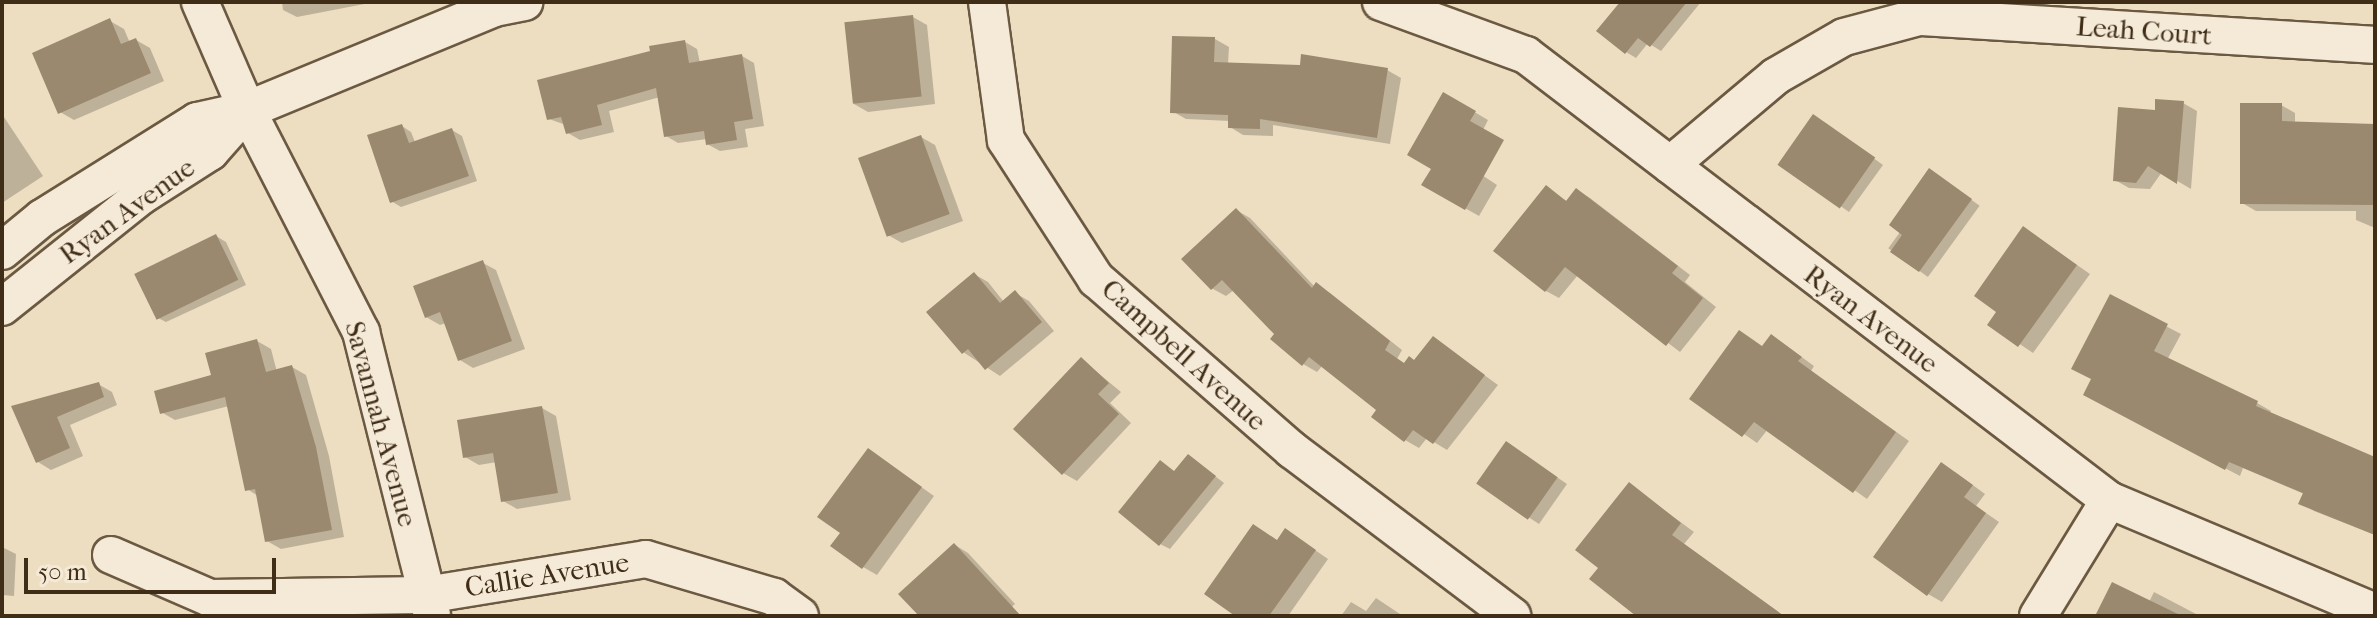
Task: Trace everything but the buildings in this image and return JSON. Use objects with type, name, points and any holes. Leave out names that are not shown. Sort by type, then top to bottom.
[{"type":"street","name":"Savannah Avenue","points":[[200,2],[247,110],[361,332],[429,605]]},
{"type":"street","name":"Ryan Avenue","points":[[2,251],[42,218],[197,121],[247,110],[494,8],[524,2]]},
{"type":"street","name":"Campbell Avenue","points":[[987,2],[1006,140],[1096,279],[1292,450],[1512,616]]},
{"type":"street","name":"Ryan Avenue","points":[[1381,2],[1526,55],[2109,500],[2375,612]]},
{"type":"street","name":"Leah Court","points":[[1670,165],[1776,76],[1844,37],[1919,17],[2375,45]]},
{"type":"street","name":"Ryan Avenue","points":[[2,307],[141,196],[210,152],[247,110]]},
{"type":"street","points":[[2038,616],[2109,500]]},
{"type":"street","name":"Callie Avenue","points":[[111,555],[210,598],[429,605],[646,559],[774,597],[800,616]]}]
